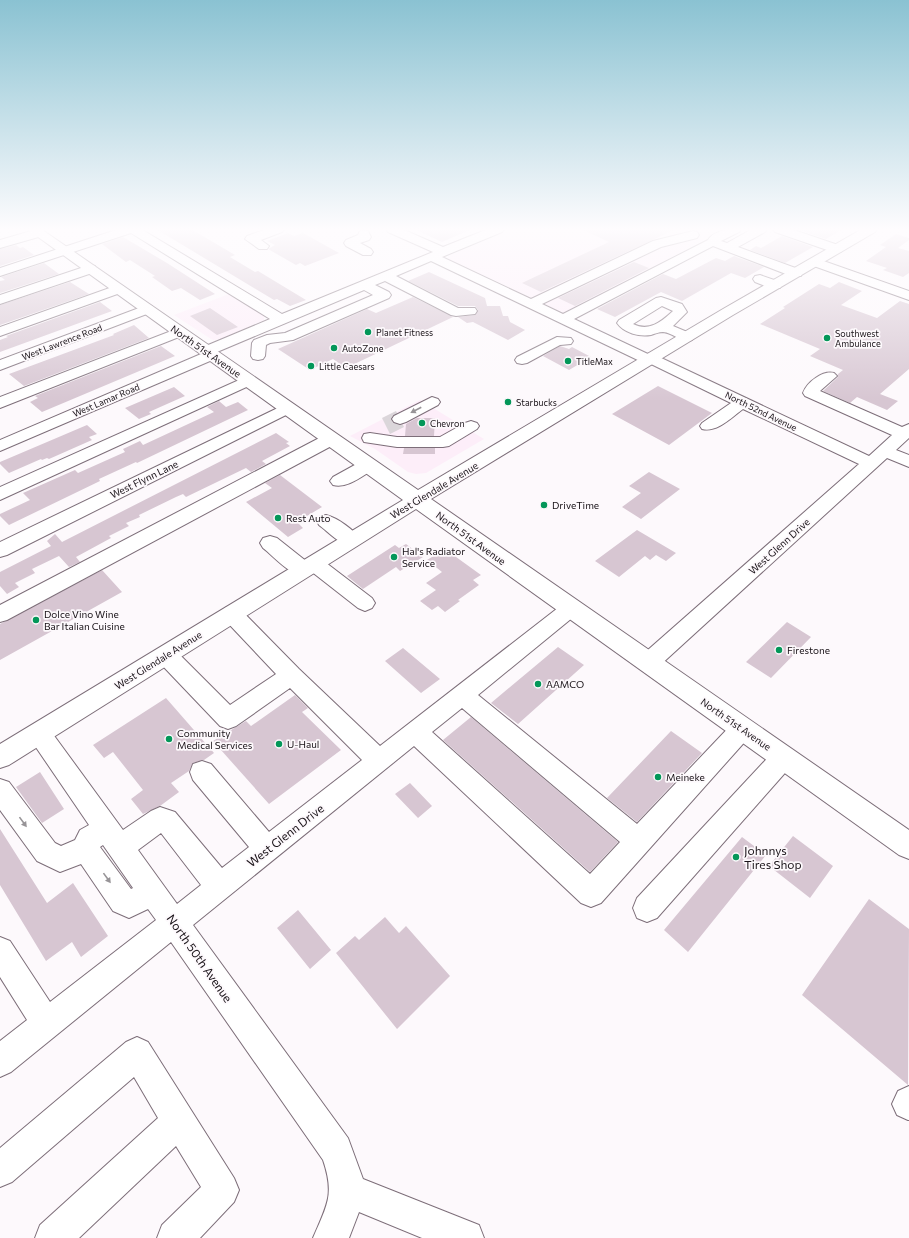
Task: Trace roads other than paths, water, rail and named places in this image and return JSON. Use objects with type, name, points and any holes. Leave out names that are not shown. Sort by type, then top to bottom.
[{"type":"main road","name":"North 51st Avenue","points":[[115,287],[909,846]]},
{"type":"main road","name":"West Glendale Avenue","points":[[0,757],[351,540],[772,287]]},
{"type":"street","points":[[0,300],[38,287]]},
{"type":"street","points":[[227,287],[281,320]]},
{"type":"street","name":"West Lamar Road","points":[[0,446],[281,320],[361,287]]},
{"type":"street","points":[[258,356],[259,343],[267,339],[288,337],[384,295],[368,287]]},
{"type":"street","points":[[406,287],[439,304],[466,307]]},
{"type":"street","name":"North 52nd Avenue","points":[[499,287],[564,320],[651,359],[870,464]]},
{"type":"street","points":[[532,304],[568,287]]},
{"type":"street","points":[[564,320],[627,287]]},
{"type":"street","points":[[885,287],[909,296]]},
{"type":"street","points":[[0,332],[118,289]]},
{"type":"street","name":"West Lawrence Road","points":[[0,365],[147,309]]},
{"type":"street","points":[[663,326],[687,337]]},
{"type":"street","points":[[0,404],[179,332]]},
{"type":"street","points":[[522,360],[557,341],[566,341]]},
{"type":"street","points":[[829,376],[812,390],[811,393],[907,433]]},
{"type":"street","points":[[0,494],[248,380]]},
{"type":"street","points":[[348,450],[370,438],[375,433],[432,402]]},
{"type":"street","points":[[708,426],[742,402]]},
{"type":"street","name":"West Flynn Lane","points":[[0,550],[288,408]]},
{"type":"street","points":[[370,438],[398,442],[443,442],[471,426]]},
{"type":"street","name":"West Glenn Drive","points":[[649,662],[870,464],[907,433]]},
{"type":"street","points":[[0,614],[331,439]]},
{"type":"street","points":[[885,451],[909,462]]},
{"type":"street","points":[[339,481],[368,465]]},
{"type":"street","points":[[326,520],[351,540]]},
{"type":"street","points":[[270,543],[365,603]]},
{"type":"street","name":"West Glenn Drive","points":[[0,1061],[570,608]]},
{"type":"street","points":[[232,614],[291,675],[379,761]]},
{"type":"street","points":[[166,655],[228,719],[291,675]]},
{"type":"street","points":[[462,695],[638,842]]},
{"type":"street","points":[[415,732],[592,893],[742,729]]},
{"type":"street","name":"North 50th Avenue","points":[[39,733],[336,1150],[343,1169],[347,1190]]},
{"type":"street","points":[[647,908],[783,758]]},
{"type":"street","points":[[202,772],[267,849]]},
{"type":"street","points":[[0,790],[46,852],[60,859],[86,849]]},
{"type":"street","points":[[86,849],[89,839],[114,838],[160,819],[166,820],[220,887]]},
{"type":"street","points":[[86,849],[123,901],[129,904],[153,893]]},
{"type":"street","points":[[0,952],[47,1024]]},
{"type":"street","points":[[0,1170],[136,1053],[222,1190],[175,1238]]},
{"type":"street","points":[[53,1238],[179,1122]]},
{"type":"street","points":[[331,1238],[342,1212],[347,1190],[466,1238]]},
{"type":"tunnel","points":[[386,426],[400,419]]},
{"type":"place","name":"Planet Fitness","points":[[368,332]]},
{"type":"place","name":"Southwest Ambulance","points":[[827,338]]},
{"type":"place","name":"AutoZone","points":[[334,348]]},
{"type":"place","name":"TitleMax","points":[[568,361]]},
{"type":"place","name":"Little Caesars","points":[[311,366]]},
{"type":"place","name":"Starbucks","points":[[508,402]]},
{"type":"place","name":"Chevron","points":[[422,423]]},
{"type":"place","name":"DriveTime","points":[[544,505]]},
{"type":"place","name":"Rest Auto","points":[[278,518]]},
{"type":"place","name":"Hal's Radiator Service","points":[[394,557]]},
{"type":"place","name":"Dolce Vino Wine Bar Italian Cuisine","points":[[36,620]]},
{"type":"place","name":"Firestone","points":[[779,650]]},
{"type":"place","name":"AAMCO","points":[[538,684]]},
{"type":"place","name":"Community Medical Services","points":[[169,739]]},
{"type":"place","name":"U-Haul","points":[[279,744]]},
{"type":"place","name":"Meineke","points":[[658,777]]},
{"type":"place","name":"Johnnys Tires Shop","points":[[736,857]]}]
